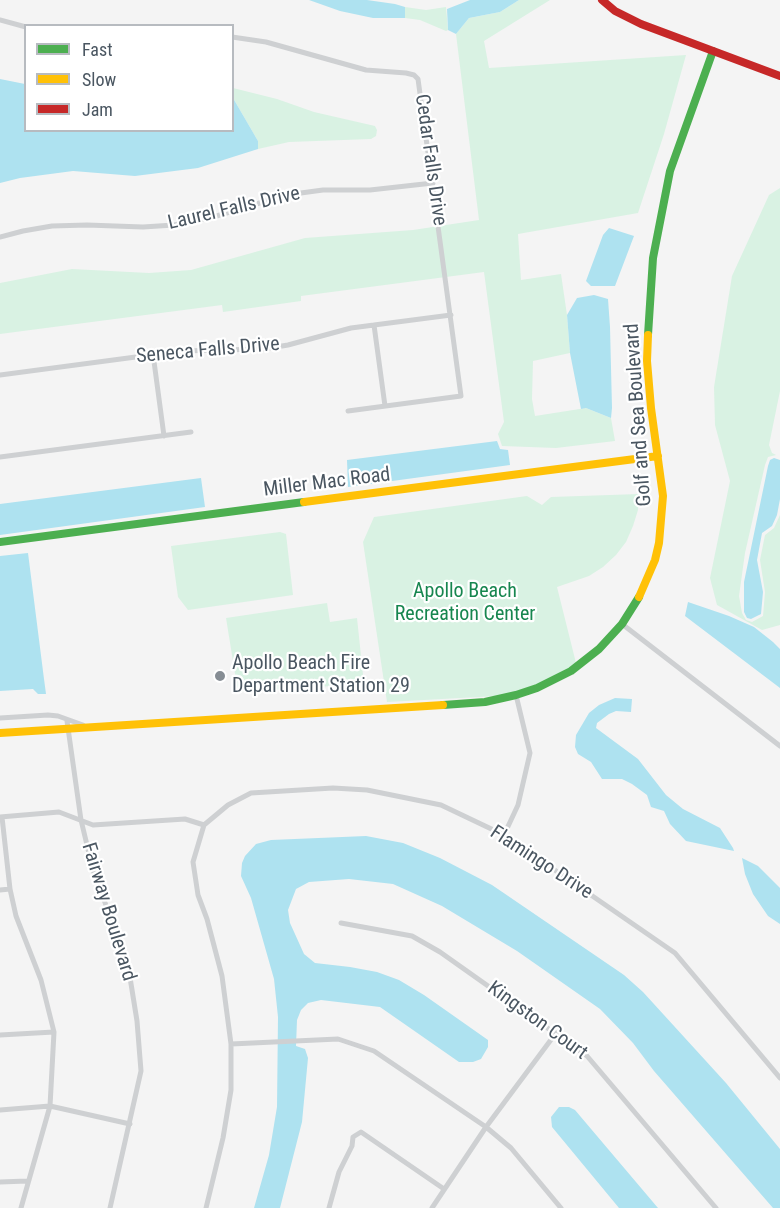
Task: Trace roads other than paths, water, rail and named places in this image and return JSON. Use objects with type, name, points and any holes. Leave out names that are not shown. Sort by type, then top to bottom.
[{"type":"street","points":[[602,0],[615,11],[641,24],[780,76]]},
{"type":"street","points":[[0,20],[24,26]]},
{"type":"street","name":"Cedar Falls Drive","points":[[234,37],[266,42],[366,70],[414,75],[418,79],[421,87],[461,396],[385,406]]},
{"type":"street","name":"Golf and Sea Boulevard","points":[[0,733],[68,725],[91,727],[485,702],[516,695],[555,680],[599,650],[622,624],[641,593],[655,560],[659,543],[663,496],[647,361],[653,258],[670,171],[713,51]]},
{"type":"street","name":"Laurel Falls Drive","points":[[0,237],[52,226],[174,225],[210,218],[286,195],[323,190],[392,189],[433,183]]},
{"type":"street","name":"Seneca Falls Drive","points":[[0,375],[181,351],[264,349],[351,328],[451,315]]},
{"type":"street","points":[[348,411],[385,406],[374,325]]},
{"type":"street","points":[[153,354],[164,436]]},
{"type":"street","points":[[0,457],[191,432]]},
{"type":"street","name":"Miller Mac Road","points":[[0,542],[657,456]]},
{"type":"street","points":[[622,624],[780,746]]},
{"type":"street","points":[[504,835],[518,805],[530,753],[516,695]]},
{"type":"street","name":"Golf and Sea Boulevard","points":[[0,718],[58,716],[68,725]]},
{"type":"street","name":"Fairway Boulevard","points":[[68,725],[81,820],[93,870],[128,964],[138,1021],[141,1071],[110,1208]]},
{"type":"street","name":"Flamingo Drive","points":[[204,825],[228,805],[251,794],[333,788],[367,790],[441,805],[504,835],[675,953],[780,1078]]},
{"type":"street","points":[[21,1208],[50,1106],[54,1032],[41,980],[16,916],[10,890],[1,817],[59,812],[93,825],[185,819],[204,825],[193,862],[198,895],[207,919],[222,976],[231,1044],[231,1090],[223,1138],[206,1208]]},
{"type":"street","points":[[0,890],[10,890]]},
{"type":"street","name":"Kingston Court","points":[[341,923],[412,936],[440,952],[587,1056],[716,1208]]},
{"type":"street","points":[[0,1035],[54,1032]]},
{"type":"street","points":[[432,1208],[486,1127],[556,1033]]},
{"type":"street","points":[[231,1044],[338,1039],[374,1051],[486,1127],[511,1148],[561,1208]]},
{"type":"street","points":[[0,1110],[50,1106],[129,1125]]},
{"type":"street","points":[[329,1208],[339,1172],[352,1146],[353,1137],[362,1132],[444,1189]]},
{"type":"street","points":[[0,1182],[27,1181]]},
{"type":"water","points":[[309,0],[367,0],[395,4],[405,7],[405,18],[373,18],[340,11]]},
{"type":"water","points":[[470,0],[519,0],[500,12],[469,18],[456,34],[448,30],[447,9]]},
{"type":"water","points":[[0,79],[24,84],[24,132],[234,132],[234,100],[258,141],[258,149],[198,168],[135,176],[73,171],[0,183]]},
{"type":"water","points":[[609,228],[634,236],[615,286],[591,286],[586,281],[603,235]]},
{"type":"water","points":[[594,295],[608,299],[611,418],[586,408],[581,409],[570,353],[567,315],[577,298]]},
{"type":"water","points":[[497,441],[500,449],[508,450],[510,465],[348,487],[347,460]]},
{"type":"water","points":[[774,458],[780,460],[780,499],[772,526],[762,533],[757,560],[763,592],[761,614],[751,619],[747,618],[744,612],[744,582],[768,466],[770,460]]},
{"type":"water","points":[[201,478],[205,507],[0,535],[0,504]]},
{"type":"water","points":[[28,553],[46,694],[38,694],[33,689],[0,691],[0,556]]},
{"type":"water","points":[[688,602],[754,627],[773,642],[780,649],[780,688],[685,616]]},
{"type":"water","points":[[615,698],[632,699],[631,712],[616,711],[609,714],[597,723],[596,728],[638,759],[666,795],[683,809],[720,828],[734,851],[686,841],[670,824],[664,811],[651,807],[647,795],[622,779],[602,779],[591,762],[578,754],[575,747],[576,735],[589,713],[599,705]]},
{"type":"water","points":[[366,836],[403,843],[440,858],[492,885],[624,975],[643,992],[726,1083],[780,1149],[780,1208],[773,1208],[654,1071],[633,1043],[600,1009],[517,951],[442,906],[393,884],[349,879],[309,882],[296,889],[288,910],[290,923],[304,954],[315,963],[377,972],[399,980],[488,1040],[488,1047],[481,1059],[473,1062],[459,1062],[380,1007],[321,1000],[308,1003],[301,1010],[297,1020],[296,1046],[305,1049],[308,1058],[302,1122],[280,1208],[254,1208],[269,1155],[277,1107],[278,1017],[274,979],[251,898],[241,876],[242,863],[256,844],[271,840]]},
{"type":"water","points":[[742,858],[758,866],[780,888],[780,924],[768,916],[753,894],[745,874]]},
{"type":"water","points":[[559,1107],[569,1107],[575,1110],[658,1208],[619,1208],[552,1127],[551,1117]]},
{"type":"place","name":"Apollo Beach Fire Department Station 29","points":[[220,676]]},
{"type":"park label","name":"Apollo Beach Recreation Center","points":[[465,604]]}]
